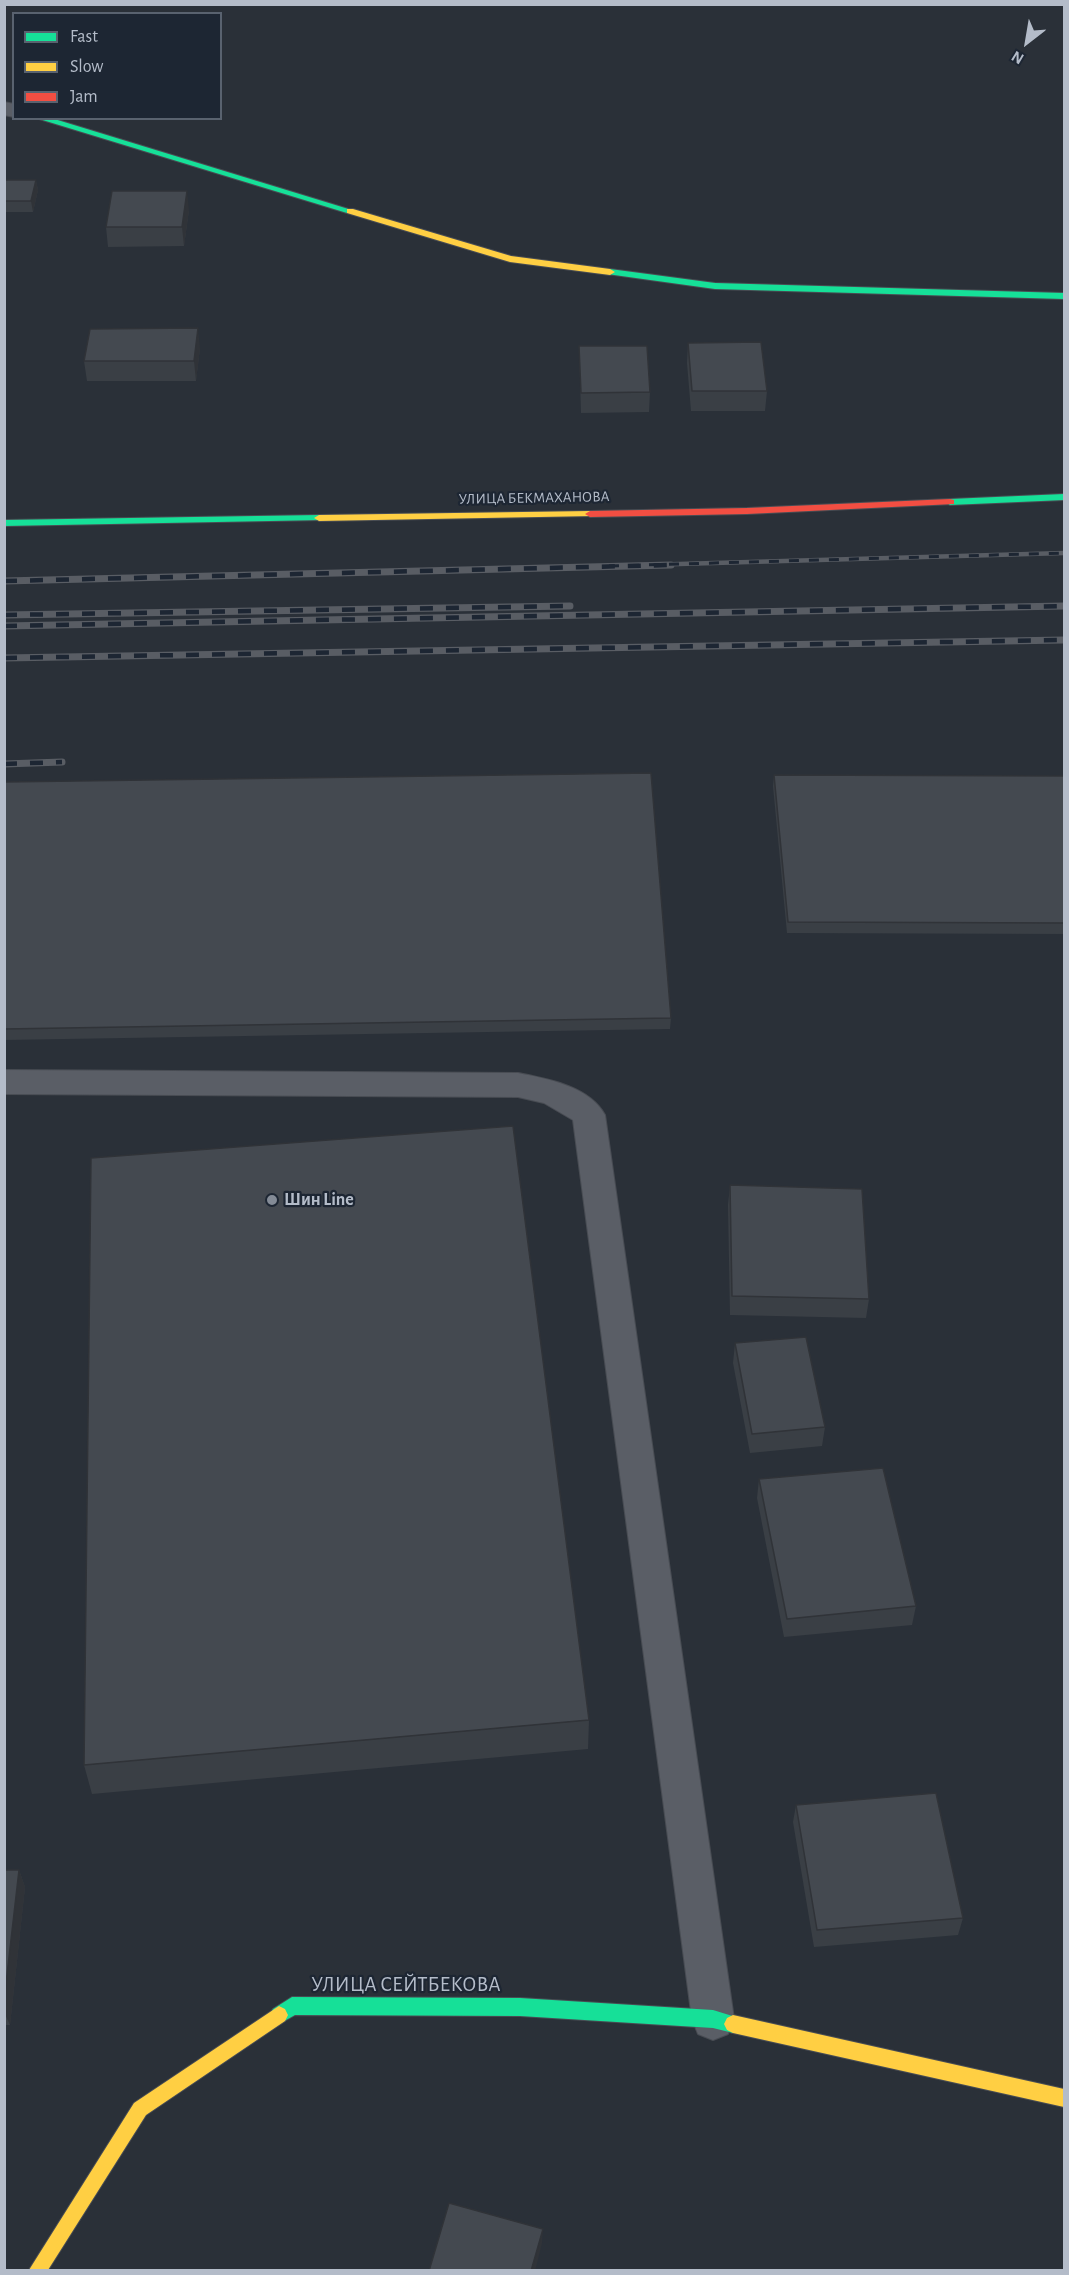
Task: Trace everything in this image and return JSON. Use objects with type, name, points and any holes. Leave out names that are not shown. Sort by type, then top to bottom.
[{"type":"street","points":[[47,120],[510,259],[715,286],[1065,296]]},
{"type":"street","name":"УЛИЦА БЕКМАХАНОВА","points":[[4,523],[747,511],[1065,497]]},
{"type":"street","points":[[4,1082],[518,1085],[550,1091],[575,1102],[589,1115],[713,2019]]},
{"type":"street","name":"УЛИЦА СЕЙТБЕКОВА","points":[[38,2271],[140,2109],[292,2006],[520,2007],[713,2019],[1065,2098]]},
{"type":"building","points":[[4,180],[36,180],[31,201],[4,201]]},
{"type":"building","points":[[112,191],[187,191],[182,227],[106,227]]},
{"type":"building","points":[[198,328],[194,361],[84,361],[90,329]]},
{"type":"building","points":[[761,342],[767,391],[692,391],[688,343]]},
{"type":"building","points":[[579,346],[647,346],[650,392],[581,393]]},
{"type":"building","points":[[651,773],[671,1018],[4,1029],[4,782]]},
{"type":"building","points":[[774,775],[1065,776],[1065,923],[788,922]]},
{"type":"building","points":[[513,1126],[589,1720],[84,1765],[91,1158]]},
{"type":"building","points":[[730,1185],[862,1189],[869,1299],[732,1296]]},
{"type":"building","points":[[806,1337],[825,1427],[752,1434],[735,1343]]},
{"type":"building","points":[[883,1468],[916,1606],[787,1619],[759,1479]]},
{"type":"building","points":[[936,1793],[963,1918],[817,1930],[796,1805]]},
{"type":"building","points":[[4,1870],[19,1870],[4,2001]]},
{"type":"building","points":[[449,2203],[543,2229],[531,2271],[429,2271]]},
{"type":"railway","points":[[609,566],[1064,553]]},
{"type":"railway","points":[[4,581],[671,565]]},
{"type":"railway","points":[[4,615],[570,606]]},
{"type":"railway","points":[[4,626],[1064,606]]},
{"type":"railway","points":[[4,658],[1064,640]]},
{"type":"railway","points":[[4,764],[62,762]]},
{"type":"traffic: fast","points":[[47,120],[350,211]]},
{"type":"traffic: fast","points":[[610,272],[715,286],[1064,296]]},
{"type":"traffic: fast","points":[[950,502],[1064,497]]},
{"type":"traffic: fast","points":[[4,523],[319,518]]},
{"type":"traffic: fast","points":[[279,2015],[292,2006],[520,2007],[713,2019],[733,2024]]},
{"type":"traffic: slow","points":[[350,211],[510,259],[610,272]]},
{"type":"traffic: slow","points":[[319,518],[590,514]]},
{"type":"traffic: slow","points":[[38,2270],[140,2109],[279,2015]]},
{"type":"traffic: slow","points":[[733,2024],[1064,2098]]},
{"type":"traffic: jam","points":[[590,514],[747,511],[950,502]]},
{"type":"place","name":"Шин Line","points":[[272,1200]]}]
